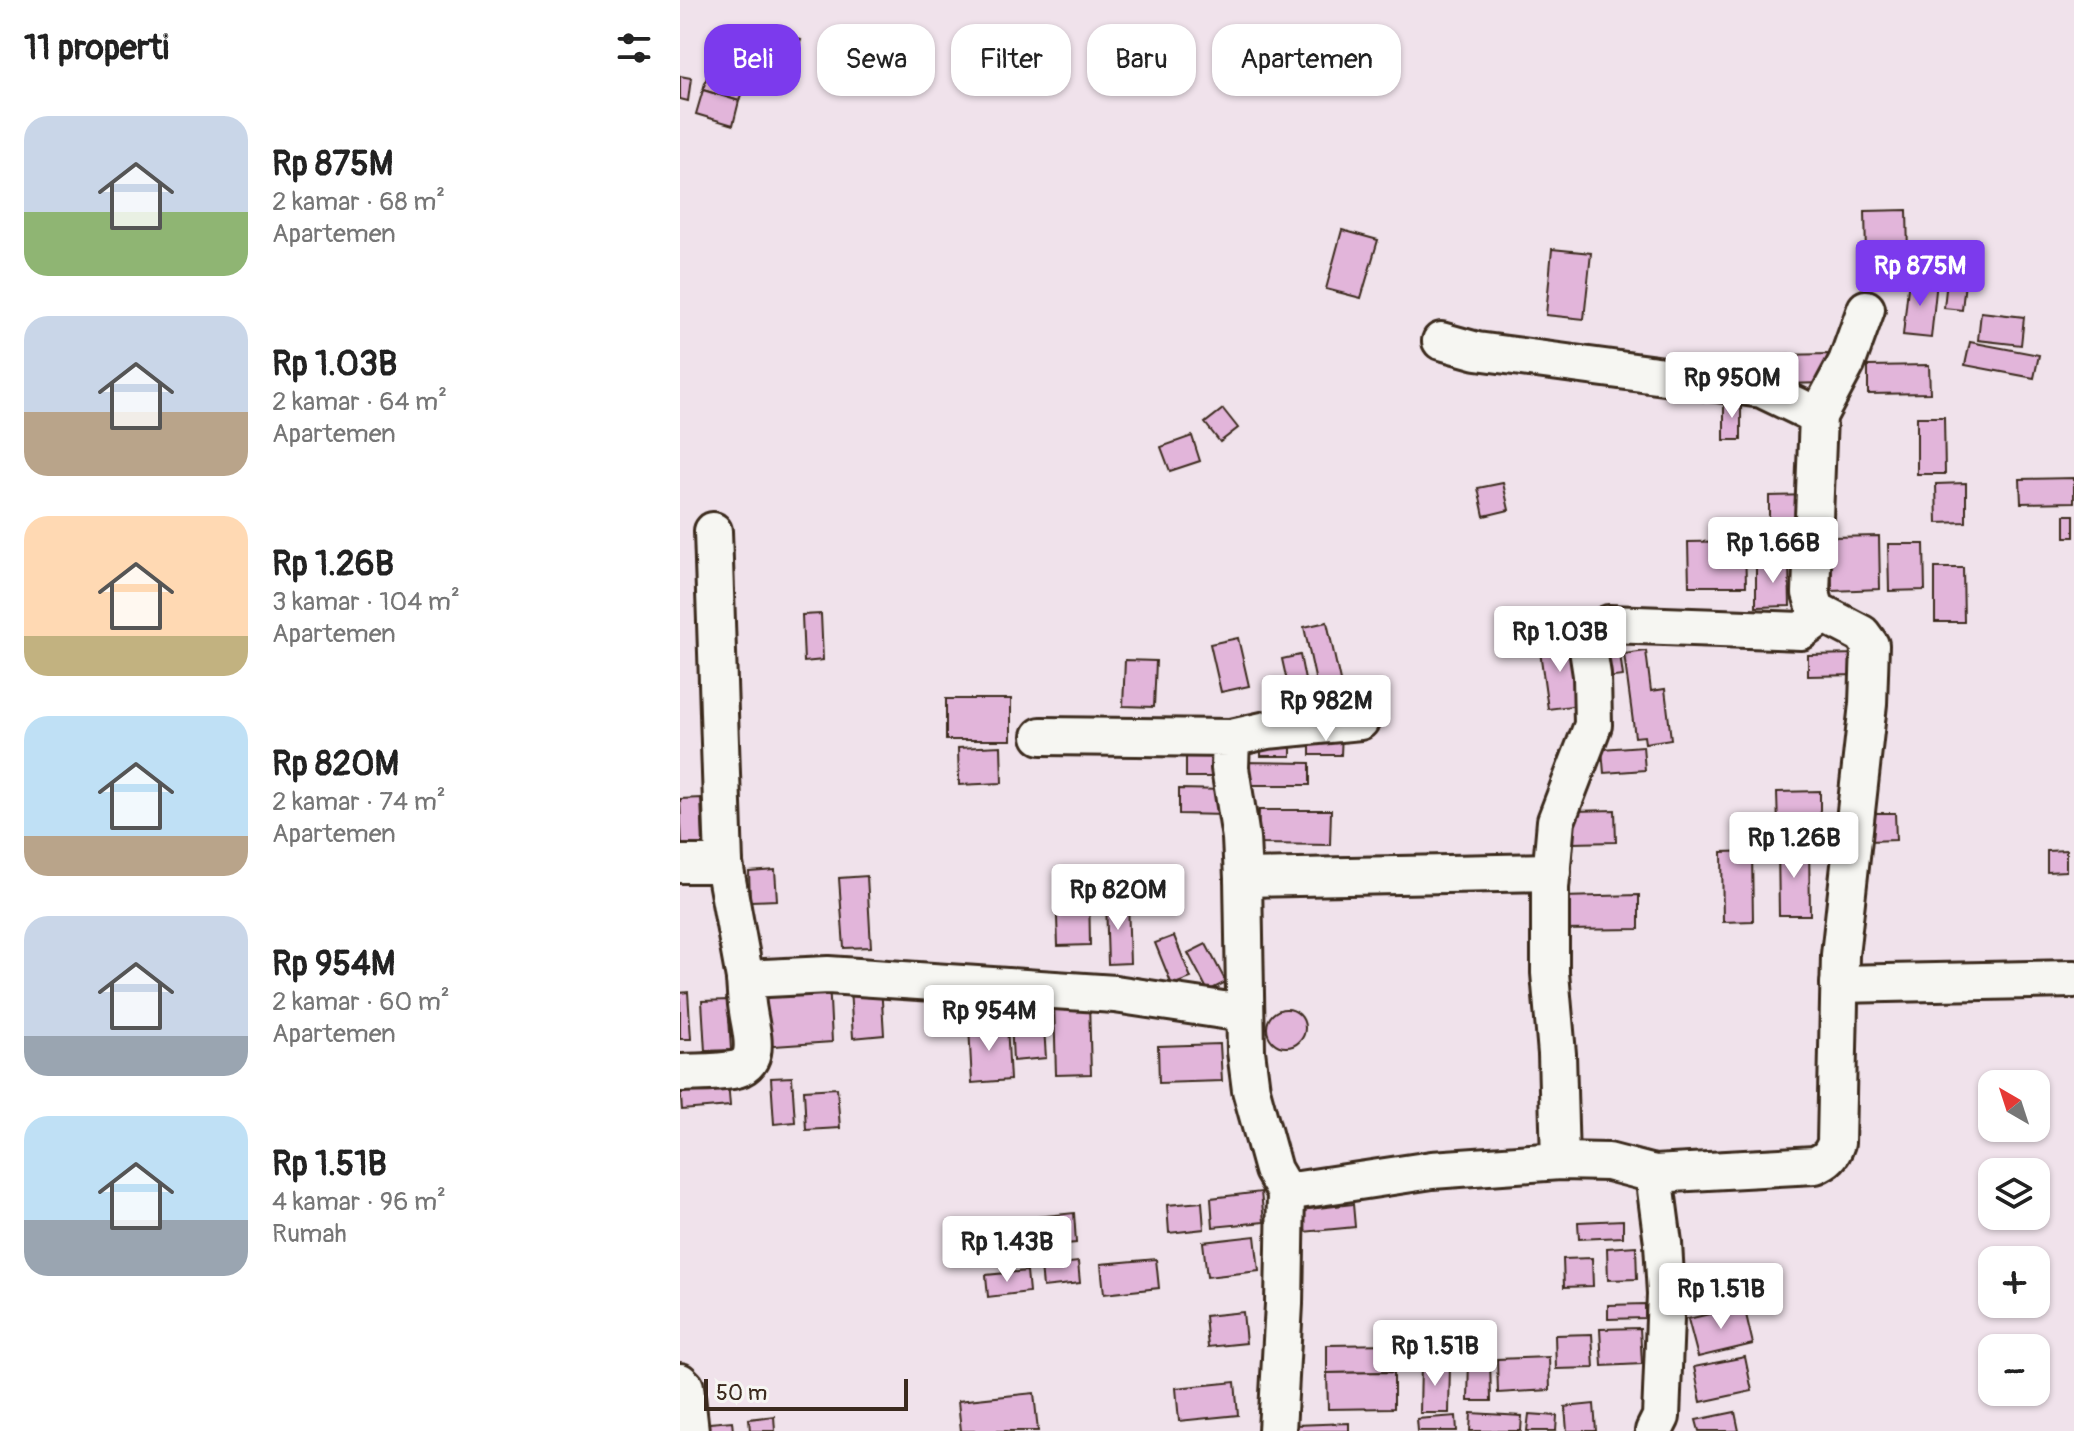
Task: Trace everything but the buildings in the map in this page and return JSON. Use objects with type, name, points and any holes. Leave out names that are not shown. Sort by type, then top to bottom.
[{"type":"street","points":[[1286,1192],[1432,1170],[1560,1161],[1608,1162],[1654,1174],[1815,1165],[1829,1158],[1836,1143],[1839,984],[1846,886],[1868,704],[1870,645],[1862,634],[1823,615],[1814,606],[1811,593],[1818,416],[1847,362],[1866,309]]},
{"type":"street","points":[[1441,341],[1477,351],[1762,389],[1818,416]]},
{"type":"street","points":[[680,1073],[741,1067],[749,1060],[755,1046],[724,864],[713,531]]},
{"type":"street","points":[[1560,1161],[1557,1054],[1550,973],[1552,872],[1556,821],[1593,725],[1592,675],[1587,643],[1593,632],[1609,624],[1801,631],[1823,615]]},
{"type":"street","points":[[1041,736],[1231,738],[1267,730],[1360,721]]},
{"type":"street","points":[[1231,738],[1230,768],[1241,838],[1243,1013],[1251,1090],[1273,1170],[1286,1192],[1277,1431]]},
{"type":"street","points":[[680,864],[724,864]]},
{"type":"street","points":[[1243,878],[1552,872]]},
{"type":"street","points":[[745,979],[828,975],[1115,994],[1243,1013]]},
{"type":"street","points":[[1839,984],[2074,979]]},
{"type":"street","points":[[1654,1174],[1666,1294],[1661,1417],[1654,1431]]},
{"type":"street","points":[[680,1382],[685,1387],[690,1431]]}]
